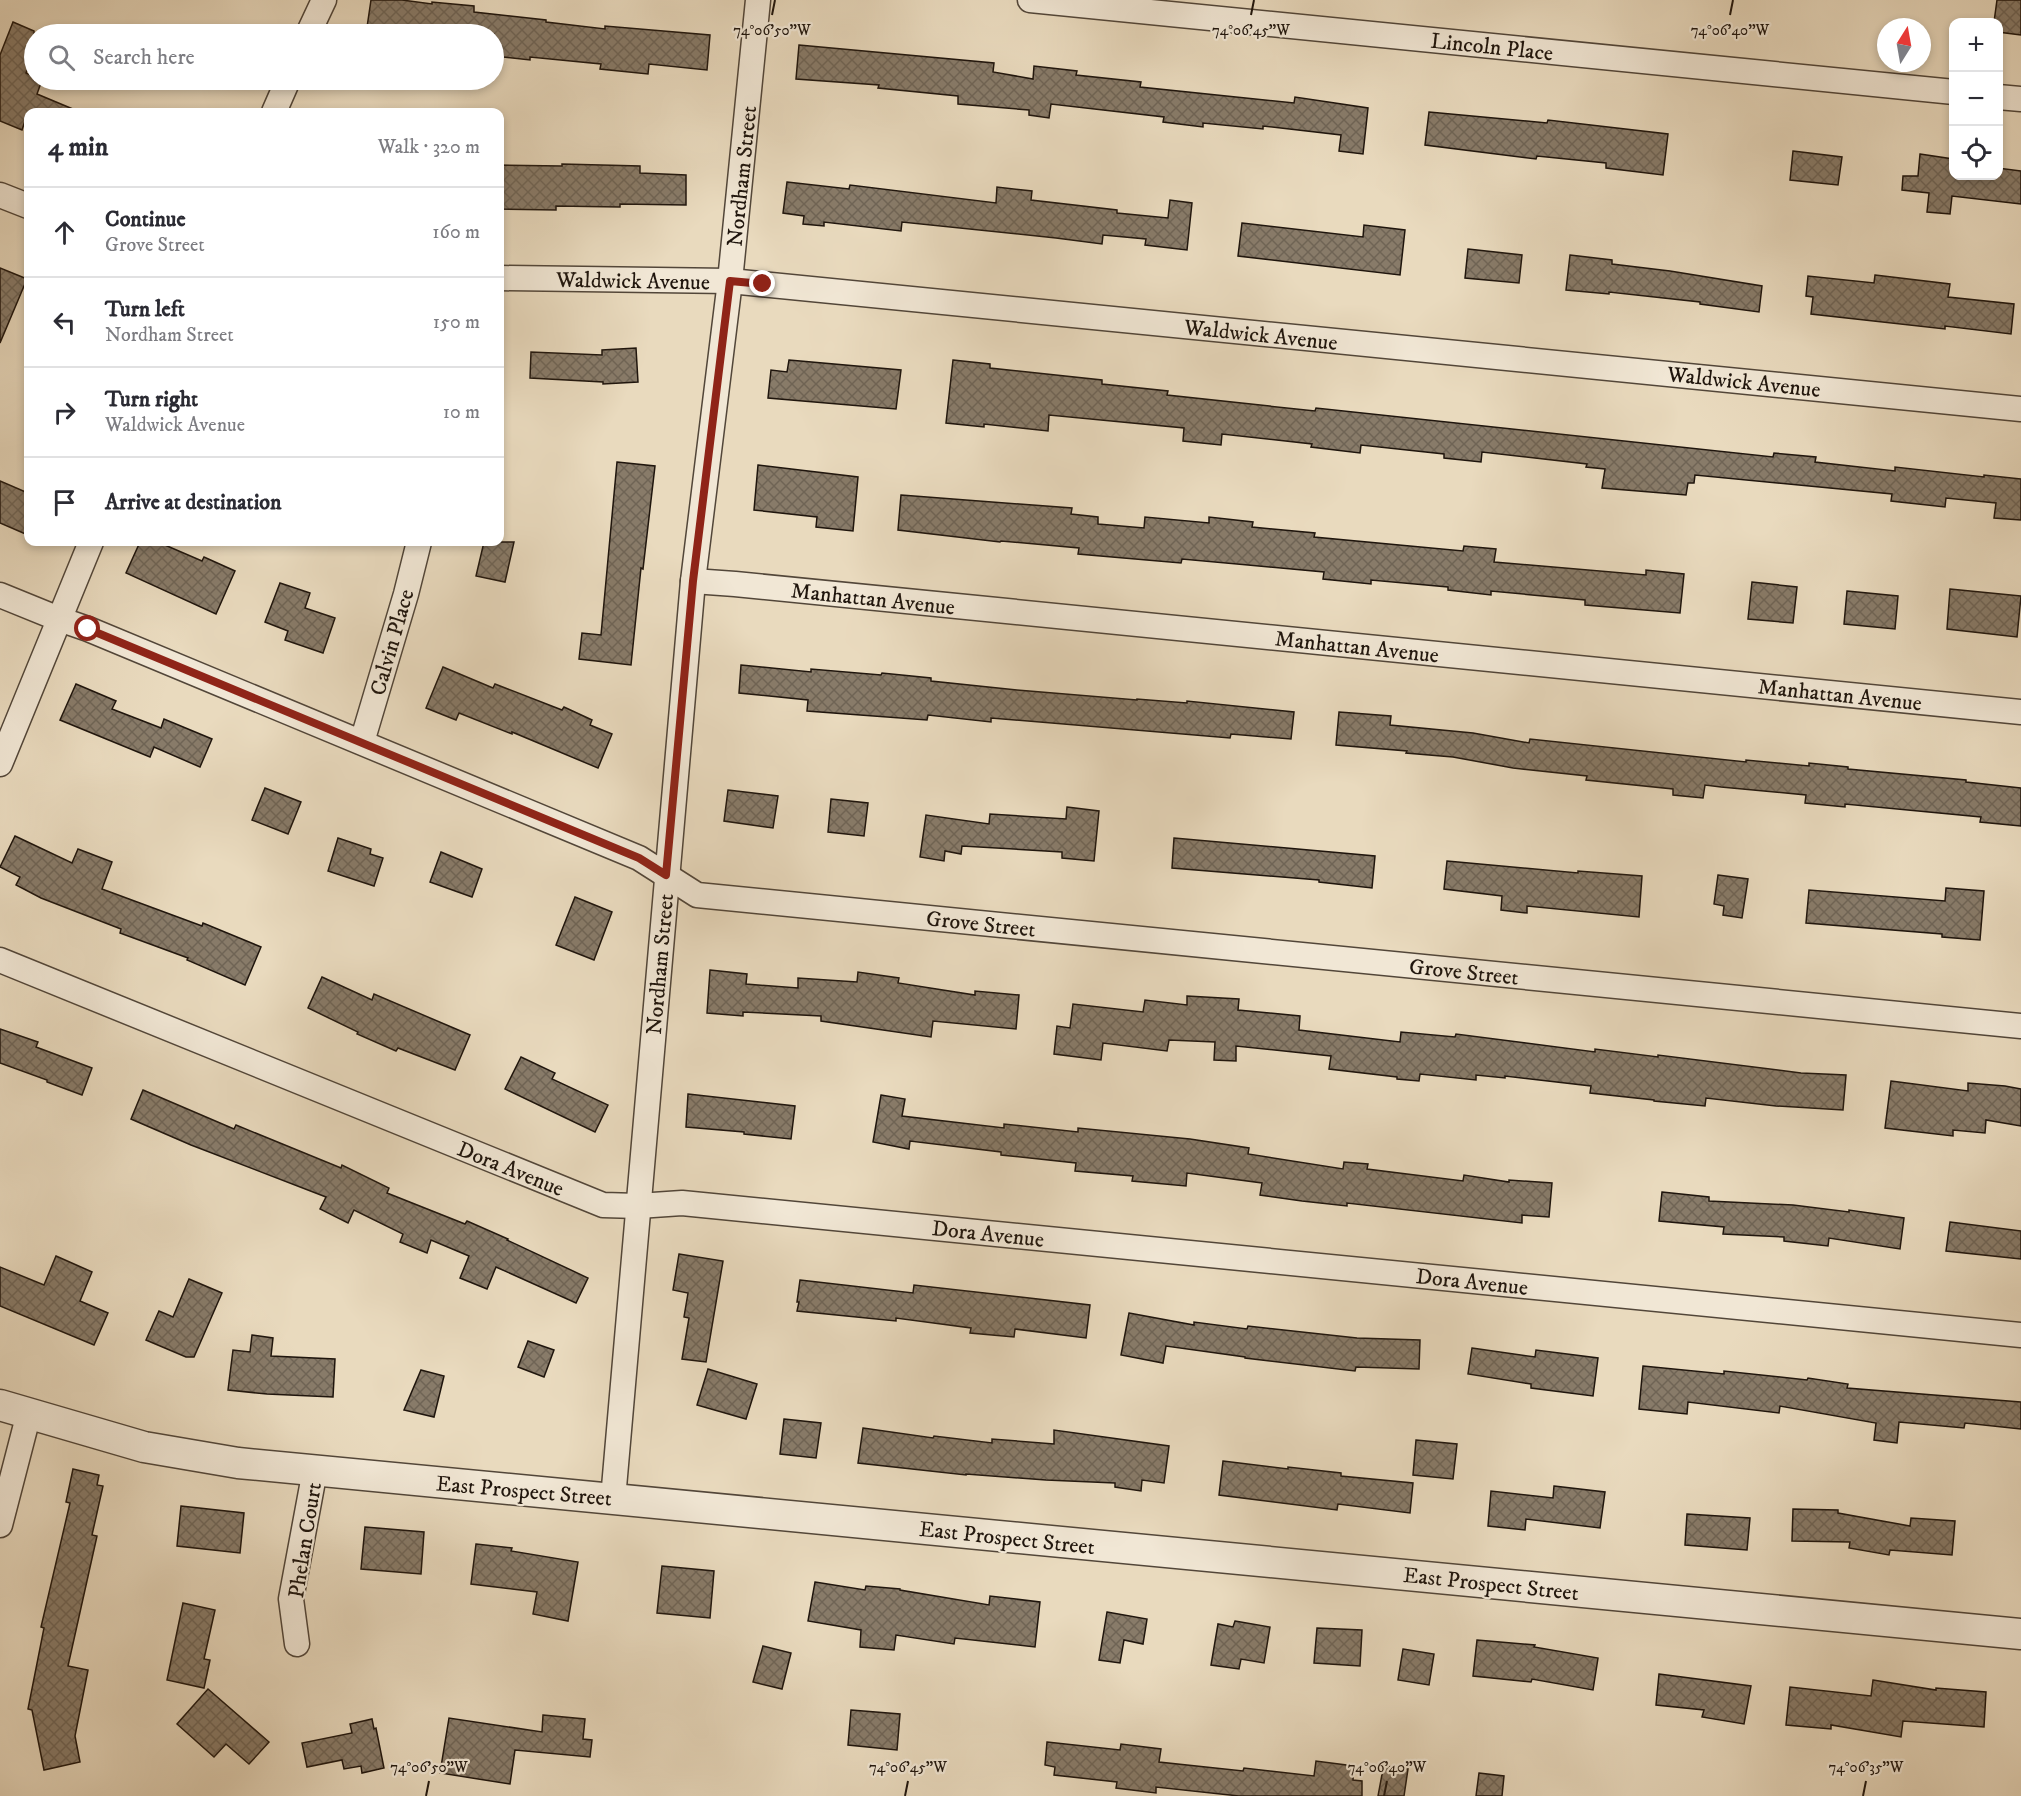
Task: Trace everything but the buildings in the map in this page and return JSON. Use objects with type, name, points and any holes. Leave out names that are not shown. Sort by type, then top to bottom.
[{"type":"street","points":[[313,24],[324,0]]},
{"type":"street","name":"Nordham Street","points":[[613,1499],[693,581],[730,281],[758,0]]},
{"type":"street","name":"Lincoln Place","points":[[1030,0],[1949,92]]},
{"type":"street","points":[[275,108],[283,90]]},
{"type":"street","points":[[2003,97],[2021,99]]},
{"type":"street","points":[[0,195],[24,204]]},
{"type":"street","name":"Waldwick Avenue","points":[[504,278],[730,281],[2021,409]]},
{"type":"street","points":[[0,764],[89,546]]},
{"type":"street","name":"Calvin Place","points":[[362,742],[418,546]]},
{"type":"street","name":"Manhattan Avenue","points":[[693,581],[2021,712]]},
{"type":"street","name":"Grove Street","points":[[0,595],[88,629],[639,858],[697,896],[2021,1026]]},
{"type":"street","name":"Dora Avenue","points":[[0,960],[603,1205],[638,1206],[682,1203],[2021,1335]]},
{"type":"street","name":"East Prospect Street","points":[[0,1405],[144,1447],[238,1462],[2021,1634]]},
{"type":"street","points":[[0,1524],[29,1413]]},
{"type":"street","name":"Phelan Court","points":[[297,1644],[291,1599],[315,1470]]},
{"type":"route","points":[[88,629],[639,858],[666,875],[693,581],[730,281],[763,284]]}]
